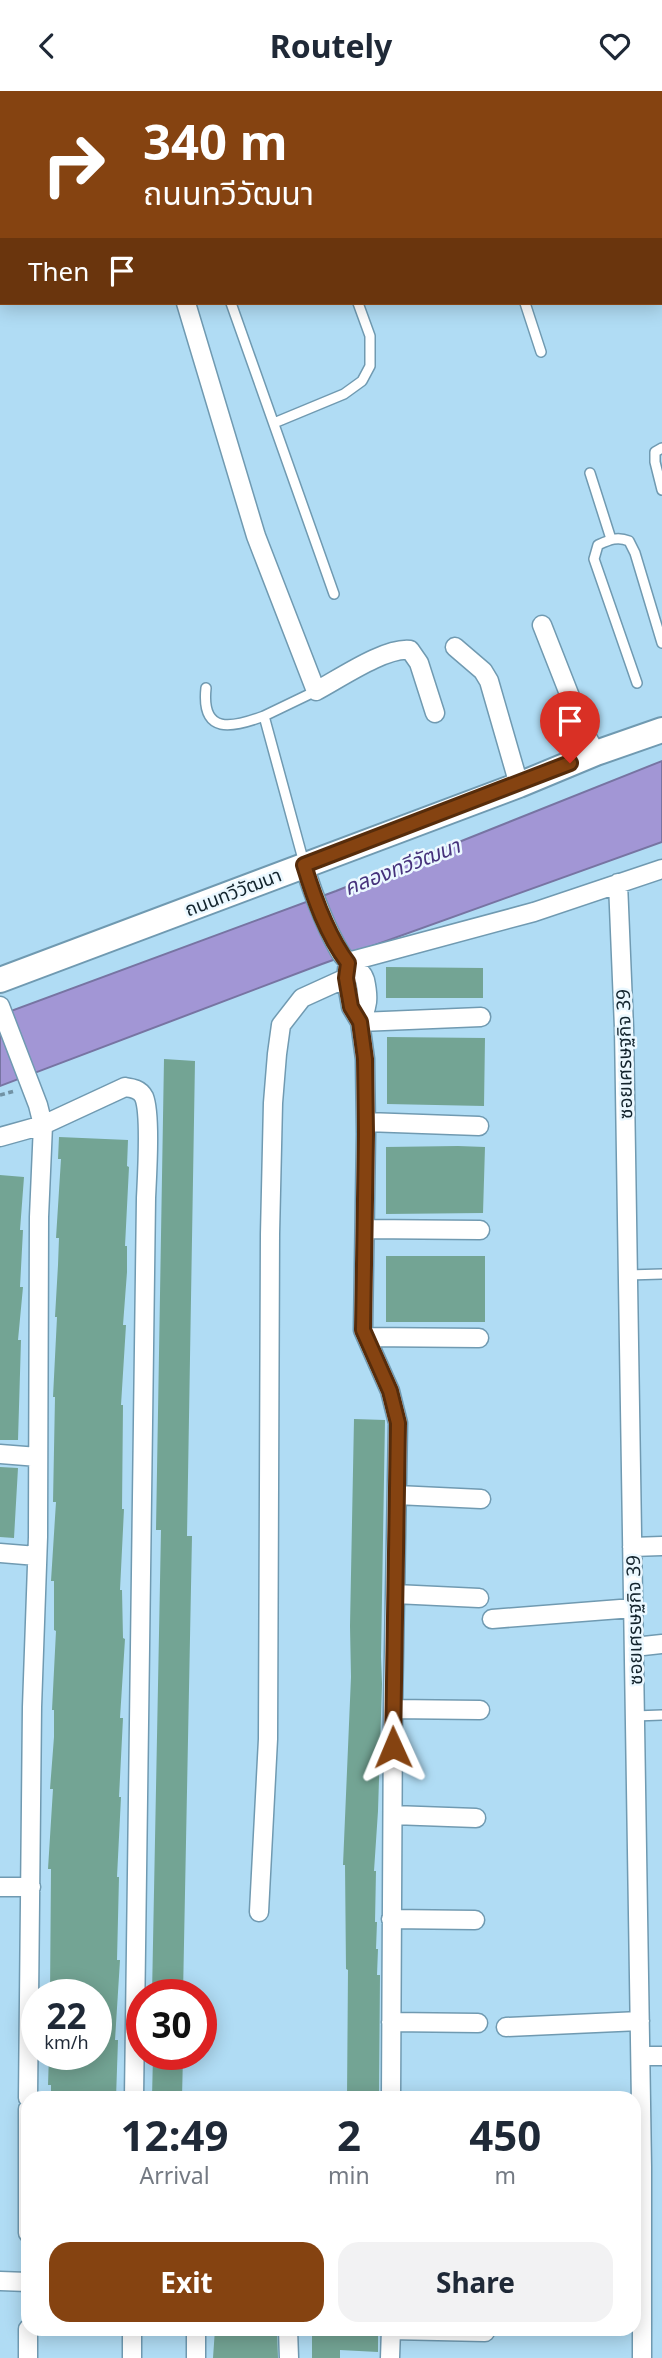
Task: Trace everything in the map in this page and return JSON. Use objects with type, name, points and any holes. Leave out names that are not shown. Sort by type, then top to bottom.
[{"type":"main road","name":"ถนนทวีวัฒนา","points":[[0,979],[662,730]]},
{"type":"street","points":[[187,305],[256,536],[316,691],[383,656],[398,650],[410,650],[416,655],[435,713]]},
{"type":"street","points":[[542,625],[584,732],[596,753]]},
{"type":"street","points":[[455,647],[483,671],[489,681],[519,785]]},
{"type":"street","points":[[304,865],[345,964],[351,1007],[360,1022],[365,1059],[366,1122],[363,1330],[396,1406],[398,1423],[391,2091]]},
{"type":"street","points":[[259,1912],[268,1739],[273,1104],[281,1025],[302,998],[345,964],[534,912],[662,869]]},
{"type":"street","name":"ซอยเศรษฐกิจ 39","points":[[618,883],[624,1028],[639,2091]]},
{"type":"street","points":[[4,1014],[43,1125],[39,1217],[37,1556],[32,1707],[28,2091]]},
{"type":"street","points":[[360,1022],[481,1017]]},
{"type":"street","points":[[0,1137],[43,1125],[125,1087],[140,1091],[144,1097],[147,1115],[134,2091]]},
{"type":"street","points":[[366,1122],[479,1126]]},
{"type":"street","points":[[365,1229],[480,1230]]},
{"type":"street","points":[[366,1336],[479,1338]]},
{"type":"street","points":[[0,1454],[38,1457]]},
{"type":"street","points":[[397,1495],[481,1499]]},
{"type":"street","points":[[632,1547],[662,1546]]},
{"type":"street","points":[[0,1553],[37,1556]]},
{"type":"street","points":[[395,1594],[479,1598]]},
{"type":"street","points":[[492,1619],[633,1608]]},
{"type":"street","points":[[634,1647],[662,1644]]},
{"type":"street","points":[[393,1709],[480,1710]]},
{"type":"street","points":[[393,1815],[477,1818]]},
{"type":"street","points":[[0,1887],[31,1887]]},
{"type":"street","points":[[391,1919],[475,1920]]},
{"type":"street","points":[[506,2027],[640,2021]]},
{"type":"street","points":[[391,2022],[478,2023]]},
{"type":"street","points":[[640,2056],[662,2056]]},
{"type":"street","points":[[0,2281],[21,2282]]},
{"type":"street","name":"ซอยเศรษฐกิจ 39","points":[[641,2325],[642,2358]]},
{"type":"street","points":[[28,2336],[28,2358]]},
{"type":"street","points":[[132,2336],[132,2358]]},
{"type":"street","points":[[196,2336],[196,2358]]},
{"type":"street","points":[[288,2336],[289,2358]]},
{"type":"street","points":[[390,2358],[391,2336]]},
{"type":"lane","points":[[232,305],[334,594]]},
{"type":"lane","points":[[274,423],[344,394],[362,381],[370,366],[370,335],[360,305]]},
{"type":"lane","points":[[526,305],[541,352]]},
{"type":"lane","points":[[662,448],[655,452],[654,462],[662,490]]},
{"type":"lane","points":[[590,473],[611,539]]},
{"type":"lane","points":[[636,683],[594,559],[598,545],[611,539],[629,541],[662,643]]},
{"type":"lane","points":[[206,688],[204,705],[209,716],[218,723],[239,724],[264,716],[316,691]]},
{"type":"lane","points":[[264,716],[304,865]]},
{"type":"lane","points":[[628,1275],[662,1274]]},
{"type":"lane","points":[[635,1716],[662,1716]]},
{"type":"water","name":"คลองทวีวัฒนา","points":[[662,761],[662,842],[322,964],[0,1086],[0,1015],[336,891]]},
{"type":"building","points":[[386,967],[483,968],[483,998],[386,998]]},
{"type":"building","points":[[387,1037],[485,1038],[484,1106],[387,1104]]},
{"type":"building","points":[[164,1059],[195,1061],[187,1536],[192,1536],[183,1979],[152,1979],[161,1530],[156,1530]]},
{"type":"building","points":[[59,1137],[128,1140],[125,1246],[127,1272],[123,1325],[126,1325],[121,1405],[124,1509],[120,1590],[125,1639],[120,1718],[123,1718],[117,1877],[117,1960],[120,1960],[115,2040],[118,2040],[116,2091],[51,2091],[51,2085],[48,2085],[48,2070],[112,2070],[112,1979],[50,1979],[51,1869],[48,1869],[53,1789],[50,1789],[56,1631],[54,1581],[51,1581],[56,1502],[53,1502],[53,1397],[59,1238],[56,1238],[61,1159],[58,1159]]},
{"type":"building","points":[[386,1147],[485,1147],[483,1213],[386,1214]]},
{"type":"building","points":[[0,1175],[24,1177],[20,1230],[23,1230],[20,1287],[23,1287],[18,1340],[21,1340],[18,1440],[0,1440]]},
{"type":"building","points":[[386,1256],[485,1256],[485,1322],[386,1322]]},
{"type":"building","points":[[354,1419],[385,1420],[382,1684],[374,1871],[377,1975],[380,1975],[379,2091],[347,2091],[348,1970],[343,1865],[351,1677]]},
{"type":"building","points":[[0,1467],[18,1468],[14,1538],[0,1537]]},
{"type":"building","points":[[153,2070],[183,2070],[182,2091],[152,2091]]},
{"type":"building","points":[[215,2336],[277,2336],[278,2358],[213,2358]]},
{"type":"building","points":[[312,2336],[378,2336],[378,2352],[340,2350],[340,2358],[312,2358]]},
{"type":"route","points":[[393,1747],[398,1423],[396,1406],[363,1330],[365,1059],[360,1022],[351,1007],[346,978],[348,963],[340,952],[316,899],[304,865],[519,785],[570,763]]}]
